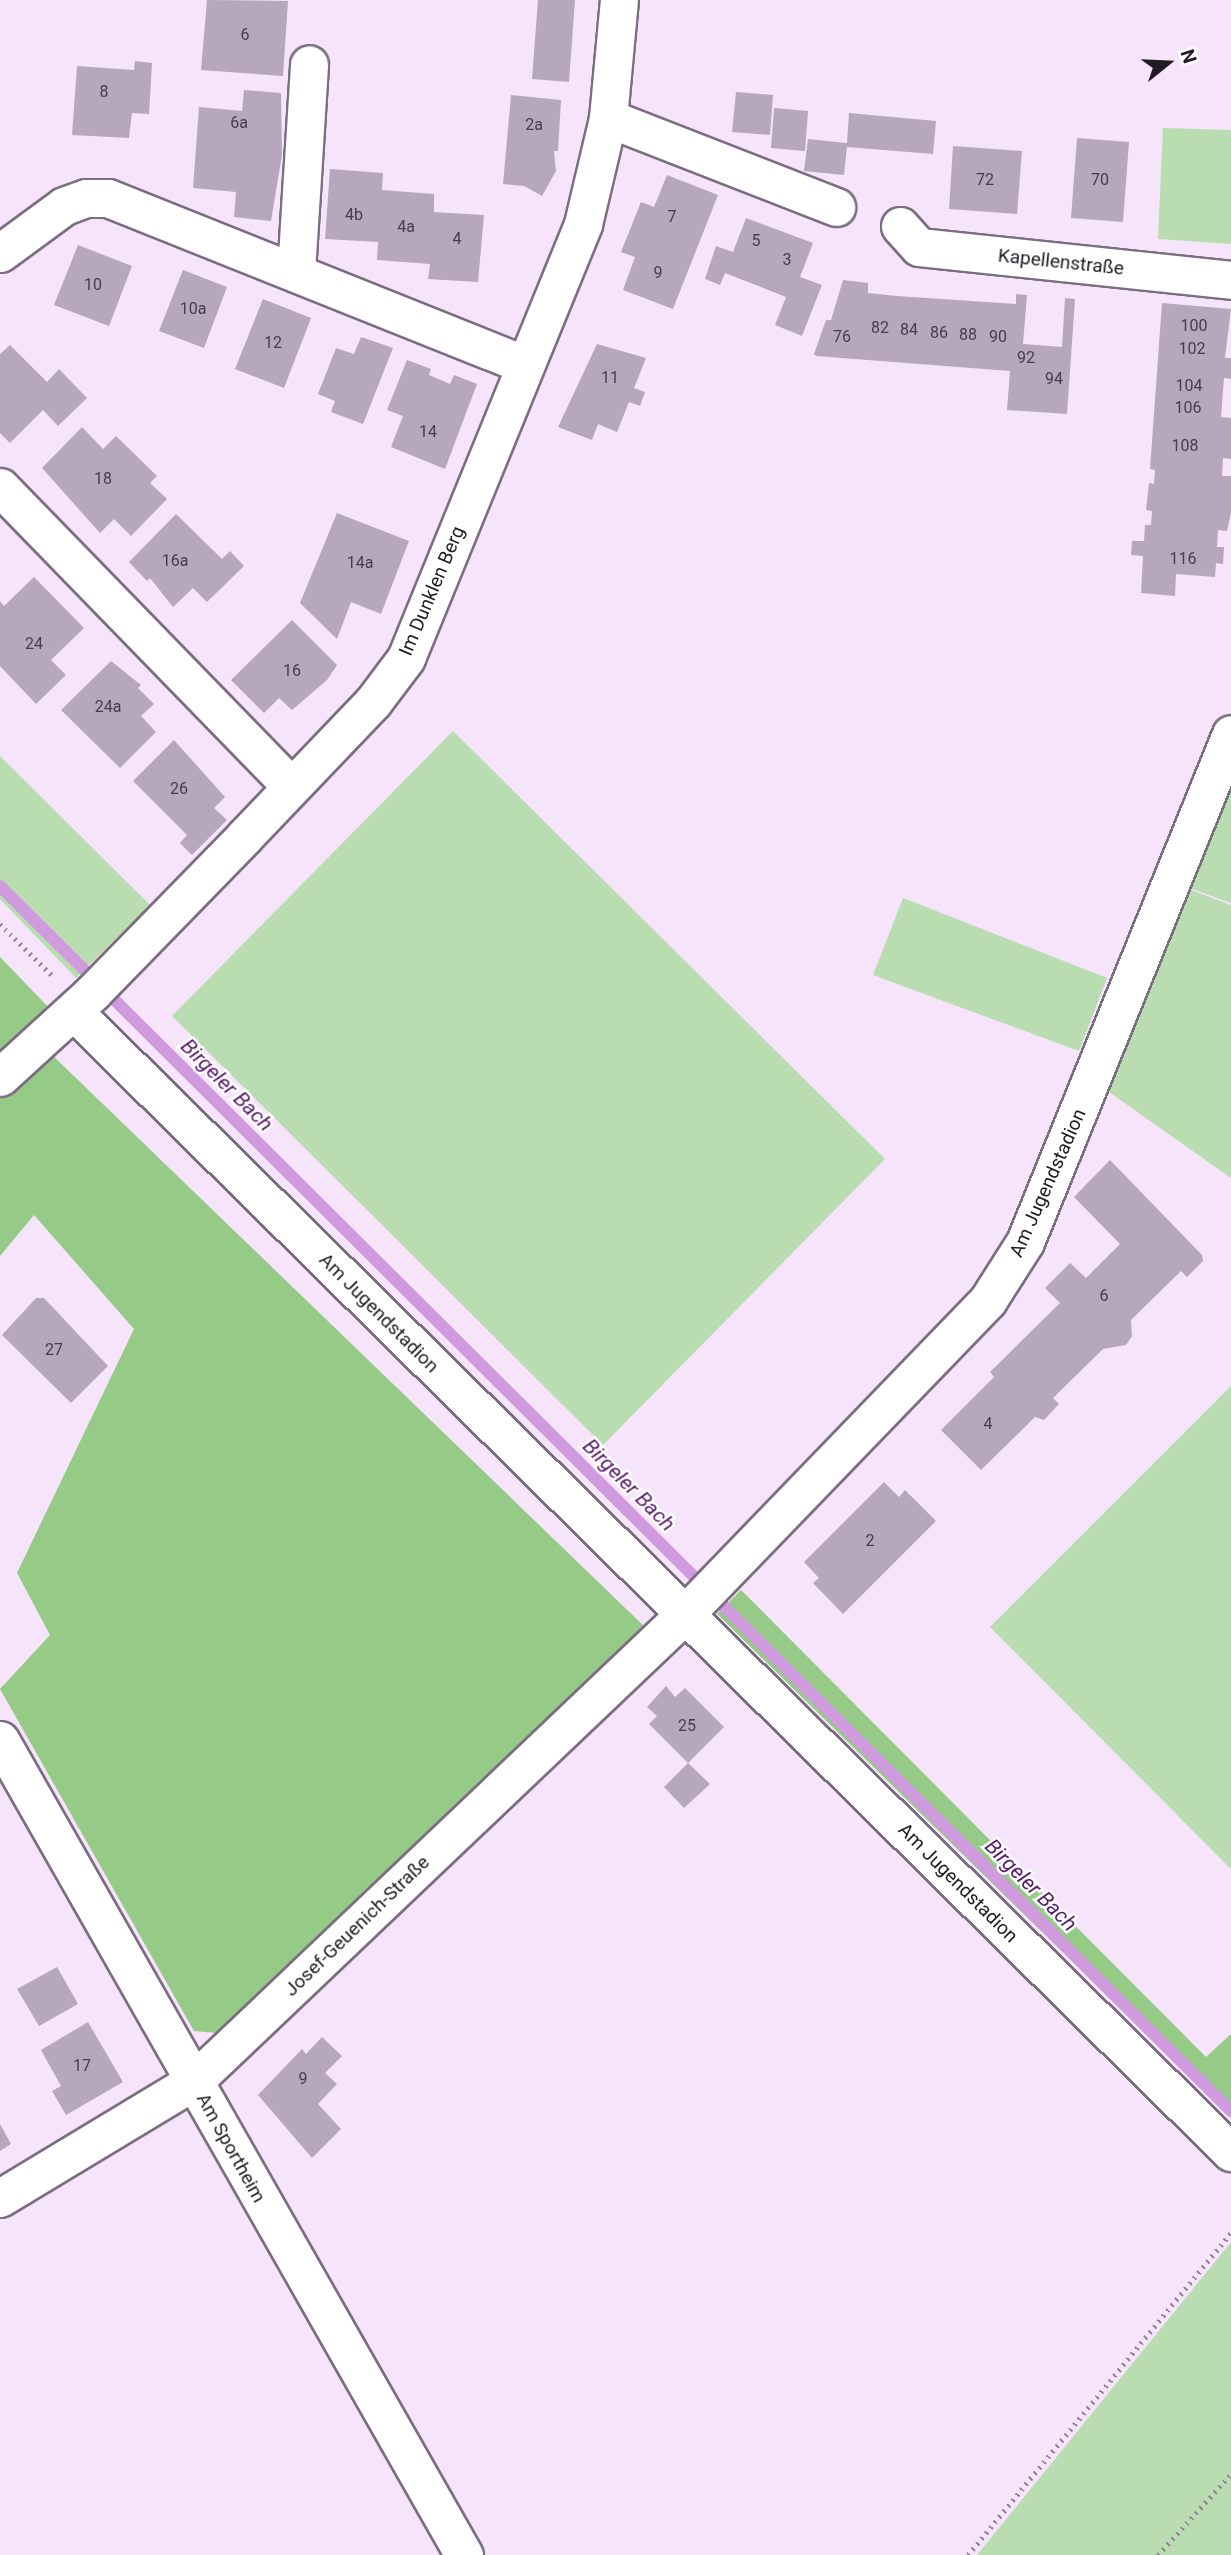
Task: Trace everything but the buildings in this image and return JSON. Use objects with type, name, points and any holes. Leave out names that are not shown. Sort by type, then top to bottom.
[{"type":"street","name":"Im Dunklen Berg","points":[[0,1077],[92,992],[373,702],[405,659],[522,365],[583,224],[608,118],[619,0]]},
{"type":"street","points":[[296,272],[309,64]]},
{"type":"street","points":[[608,118],[836,207]]},
{"type":"street","points":[[0,253],[64,206],[86,198],[108,198],[522,365]]},
{"type":"street","name":"Kapellenstraße","points":[[900,226],[919,247],[1231,280]]},
{"type":"street","points":[[0,487],[291,786]]},
{"type":"street","name":"Am Jugendstadion","points":[[702,1597],[988,1300],[1007,1274],[1053,1176],[1231,734]]},
{"type":"street","name":"Am Jugendstadion","points":[[92,992],[702,1597],[1231,2152]]},
{"type":"street","name":"Josef-Geuenich-Straße","points":[[0,2198],[194,2081],[702,1597]]},
{"type":"street","name":"Am Sportheim","points":[[0,1740],[271,2221],[464,2555]]},
{"type":"path","points":[[0,923],[55,978],[92,992]]},
{"type":"path","points":[[968,2555],[1231,2232]]},
{"type":"path","points":[[1158,2555],[1231,2474]]},
{"type":"green space","points":[[1163,128],[1231,130],[1231,244],[1158,239]]},
{"type":"green space","points":[[453,731],[885,1159],[603,1445],[172,1016]]},
{"type":"green space","points":[[0,756],[150,905],[76,978],[0,899]]},
{"type":"green space","points":[[1231,763],[1231,903],[1187,887]]},
{"type":"green space","points":[[1186,888],[1231,905],[1231,1178],[1109,1092]]},
{"type":"green space","points":[[903,898],[1107,978],[1079,1051],[873,975]]},
{"type":"green space","points":[[0,957],[52,1011],[0,1058]]},
{"type":"green space","points":[[49,1052],[649,1631],[229,2034],[194,2031],[0,1689],[50,1635],[17,1573],[134,1329],[34,1215],[0,1256],[0,1098]]},
{"type":"green space","points":[[1231,1386],[1231,1869],[990,1627]]},
{"type":"green space","points":[[741,1590],[1206,2057],[1231,2034],[1231,2117],[717,1614]]},
{"type":"green space","points":[[1231,2242],[1231,2555],[977,2555]]},
{"type":"waterway","name":"Birgeler Bach","points":[[0,886],[1231,2111]]}]
